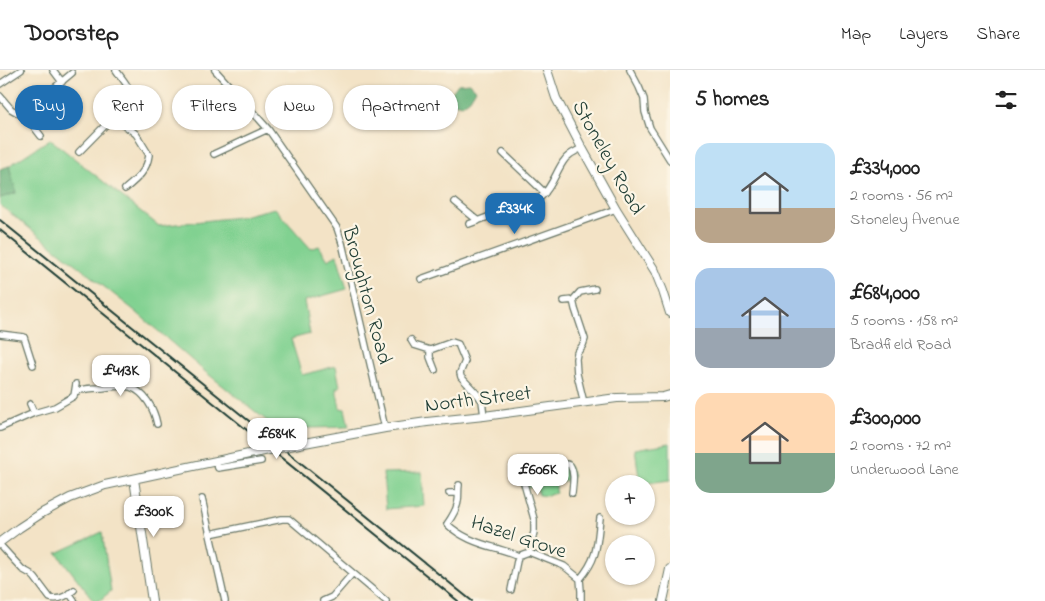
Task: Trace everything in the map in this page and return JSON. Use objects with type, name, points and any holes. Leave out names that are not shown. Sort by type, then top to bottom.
[{"type":"main road","name":"Stoneley Road","points":[[547,70],[556,98],[582,148],[616,209],[655,271],[670,313]]},
{"type":"main road","name":"North Street","points":[[0,543],[42,513],[70,498],[105,485],[249,454],[385,428],[618,398],[668,397]]},
{"type":"main road","points":[[134,479],[152,601]]},
{"type":"main road","points":[[664,601],[670,569]]},
{"type":"street","points":[[0,84],[21,70]]},
{"type":"street","points":[[53,70],[62,82]]},
{"type":"street","points":[[116,70],[127,85]]},
{"type":"street","name":"Broughton Road","points":[[215,70],[265,126]]},
{"type":"street","points":[[630,70],[640,87],[650,128],[670,160]]},
{"type":"street","points":[[58,85],[72,73]]},
{"type":"street","points":[[0,96],[15,111]]},
{"type":"street","points":[[36,130],[40,136]]},
{"type":"street","points":[[80,152],[101,130]]},
{"type":"street","points":[[125,189],[140,176],[148,164],[150,155],[136,134],[131,130]]},
{"type":"street","points":[[214,154],[266,130]]},
{"type":"street","name":"Broughton Road","points":[[269,130],[336,228],[342,243],[385,428]]},
{"type":"street","points":[[469,224],[542,197],[562,163],[570,154],[582,148]]},
{"type":"street","points":[[503,153],[545,193]]},
{"type":"street","points":[[455,202],[478,221]]},
{"type":"street","points":[[421,279],[616,209]]},
{"type":"street","points":[[564,301],[573,300],[580,292],[595,289]]},
{"type":"street","points":[[573,300],[585,339],[577,353],[576,359],[577,374],[584,403]]},
{"type":"street","points":[[0,334],[25,334],[33,365]]},
{"type":"street","points":[[411,340],[414,346],[430,350],[452,342],[458,344],[465,361],[460,373],[461,377],[478,395],[482,402],[484,416]]},
{"type":"street","points":[[430,350],[430,357],[435,370]]},
{"type":"street","points":[[0,428],[34,413],[55,407],[74,396],[76,384]]},
{"type":"street","points":[[75,392],[86,389],[128,387],[136,390],[147,401],[154,414],[156,424]]},
{"type":"street","points":[[30,404],[34,413]]},
{"type":"street","points":[[216,462],[218,468],[260,461]]},
{"type":"street","points":[[529,552],[534,532],[534,519],[523,480],[525,475],[528,472],[570,465],[574,475],[572,493]]},
{"type":"street","name":"Hazel Grove","points":[[459,485],[456,510],[447,524],[471,540],[509,551],[518,556],[529,552],[564,566],[580,579],[586,601]]},
{"type":"street","points":[[449,493],[458,493]]},
{"type":"street","points":[[202,499],[225,601]]},
{"type":"street","points":[[580,579],[595,555],[600,518]]},
{"type":"street","points":[[210,534],[289,519],[386,601]]},
{"type":"street","points":[[441,521],[447,524]]},
{"type":"street","points":[[0,543],[22,569],[35,578],[52,600],[59,599],[72,592],[74,600]]},
{"type":"street","points":[[511,590],[518,556]]},
{"type":"street","points":[[323,601],[332,597],[352,574]]},
{"type":"street","name":"Hazel Grove","points":[[581,601],[582,591]]},
{"type":"green space","points":[[469,83],[476,89],[470,99],[462,105],[458,104],[458,84]]},
{"type":"green space","points":[[50,139],[159,226],[238,217],[275,208],[311,249],[319,246],[328,260],[337,255],[347,289],[304,301],[310,334],[291,339],[302,375],[336,366],[340,387],[336,388],[340,408],[345,409],[349,427],[310,428],[281,432],[203,370],[135,311],[0,205],[0,198],[16,193],[9,166]]},
{"type":"green space","points":[[9,166],[16,193],[0,198],[0,169]]},
{"type":"green space","points":[[670,443],[670,480],[655,482],[655,475],[639,475],[635,449]]},
{"type":"green space","points":[[567,464],[574,475],[569,480],[556,482],[556,493],[545,496],[539,495],[536,486],[529,488],[524,485],[525,475]]},
{"type":"green space","points":[[422,472],[424,506],[386,509],[383,473]]},
{"type":"green space","points":[[102,532],[111,591],[99,601],[94,601],[57,553]]},
{"type":"railway","points":[[0,220],[472,601]]},
{"type":"railway","points":[[0,230],[458,601]]}]
